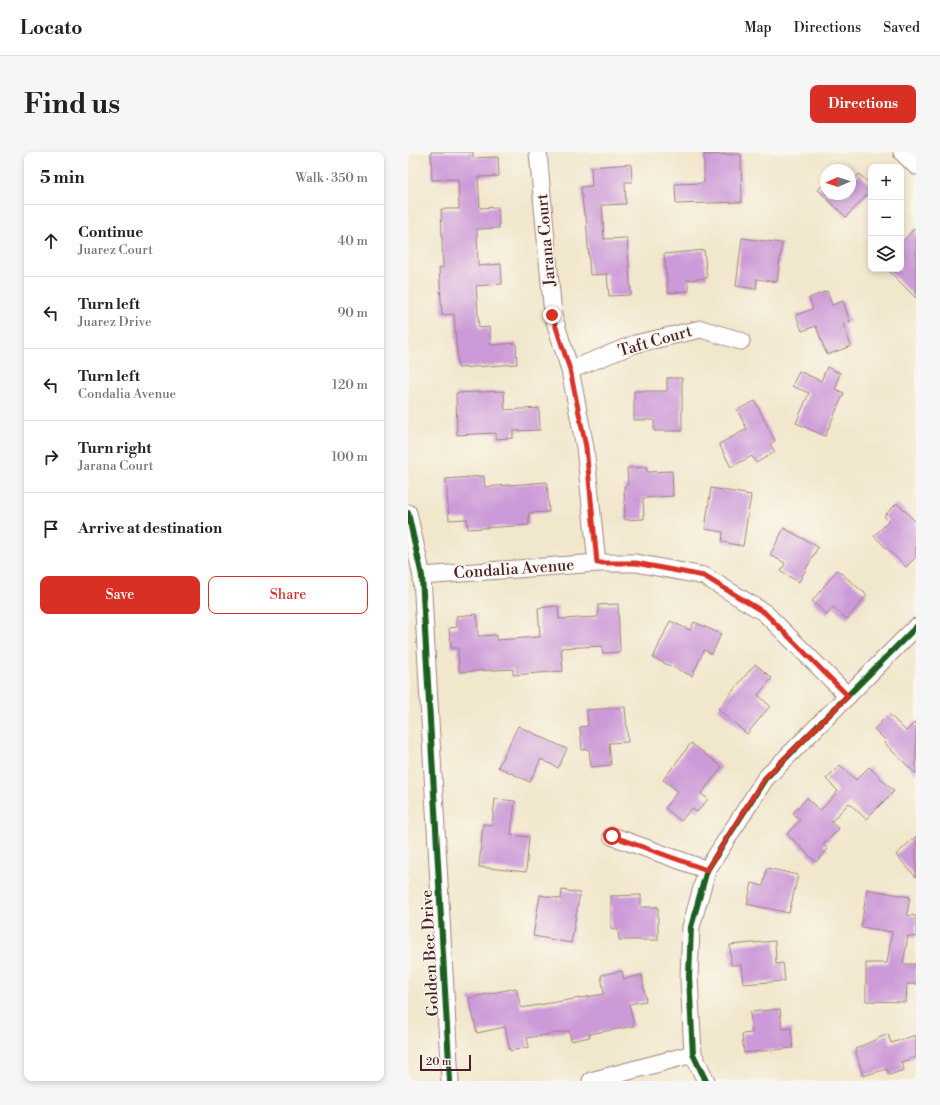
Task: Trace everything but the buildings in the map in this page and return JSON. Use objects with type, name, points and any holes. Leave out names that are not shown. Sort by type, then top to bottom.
[{"type":"street","name":"Jarana Court","points":[[538,152],[552,315],[570,370],[586,447],[597,563]]},
{"type":"street","points":[[902,152],[916,166]]},
{"type":"street","name":"Taft Court","points":[[570,370],[635,344],[701,329],[741,341]]},
{"type":"street","name":"Golden Bee Drive","points":[[408,513],[422,576],[450,1081]]},
{"type":"street","name":"Condalia Avenue","points":[[422,576],[597,563],[636,563],[704,576],[765,613],[848,696]]},
{"type":"street","points":[[706,1081],[693,1054],[689,977],[691,927],[707,870],[764,779],[916,627]]},
{"type":"street","points":[[612,836],[707,870]]},
{"type":"street","points":[[591,1081],[693,1054]]},
{"type":"cycle path","points":[[408,513],[422,576],[450,1081]]},
{"type":"cycle path","points":[[706,1081],[693,1054],[689,977],[691,927],[707,870],[765,779],[916,627]]},
{"type":"route","points":[[552,315],[570,370],[586,447],[597,563],[636,563],[704,576],[765,613],[848,696],[764,779],[707,870],[612,836]]}]
